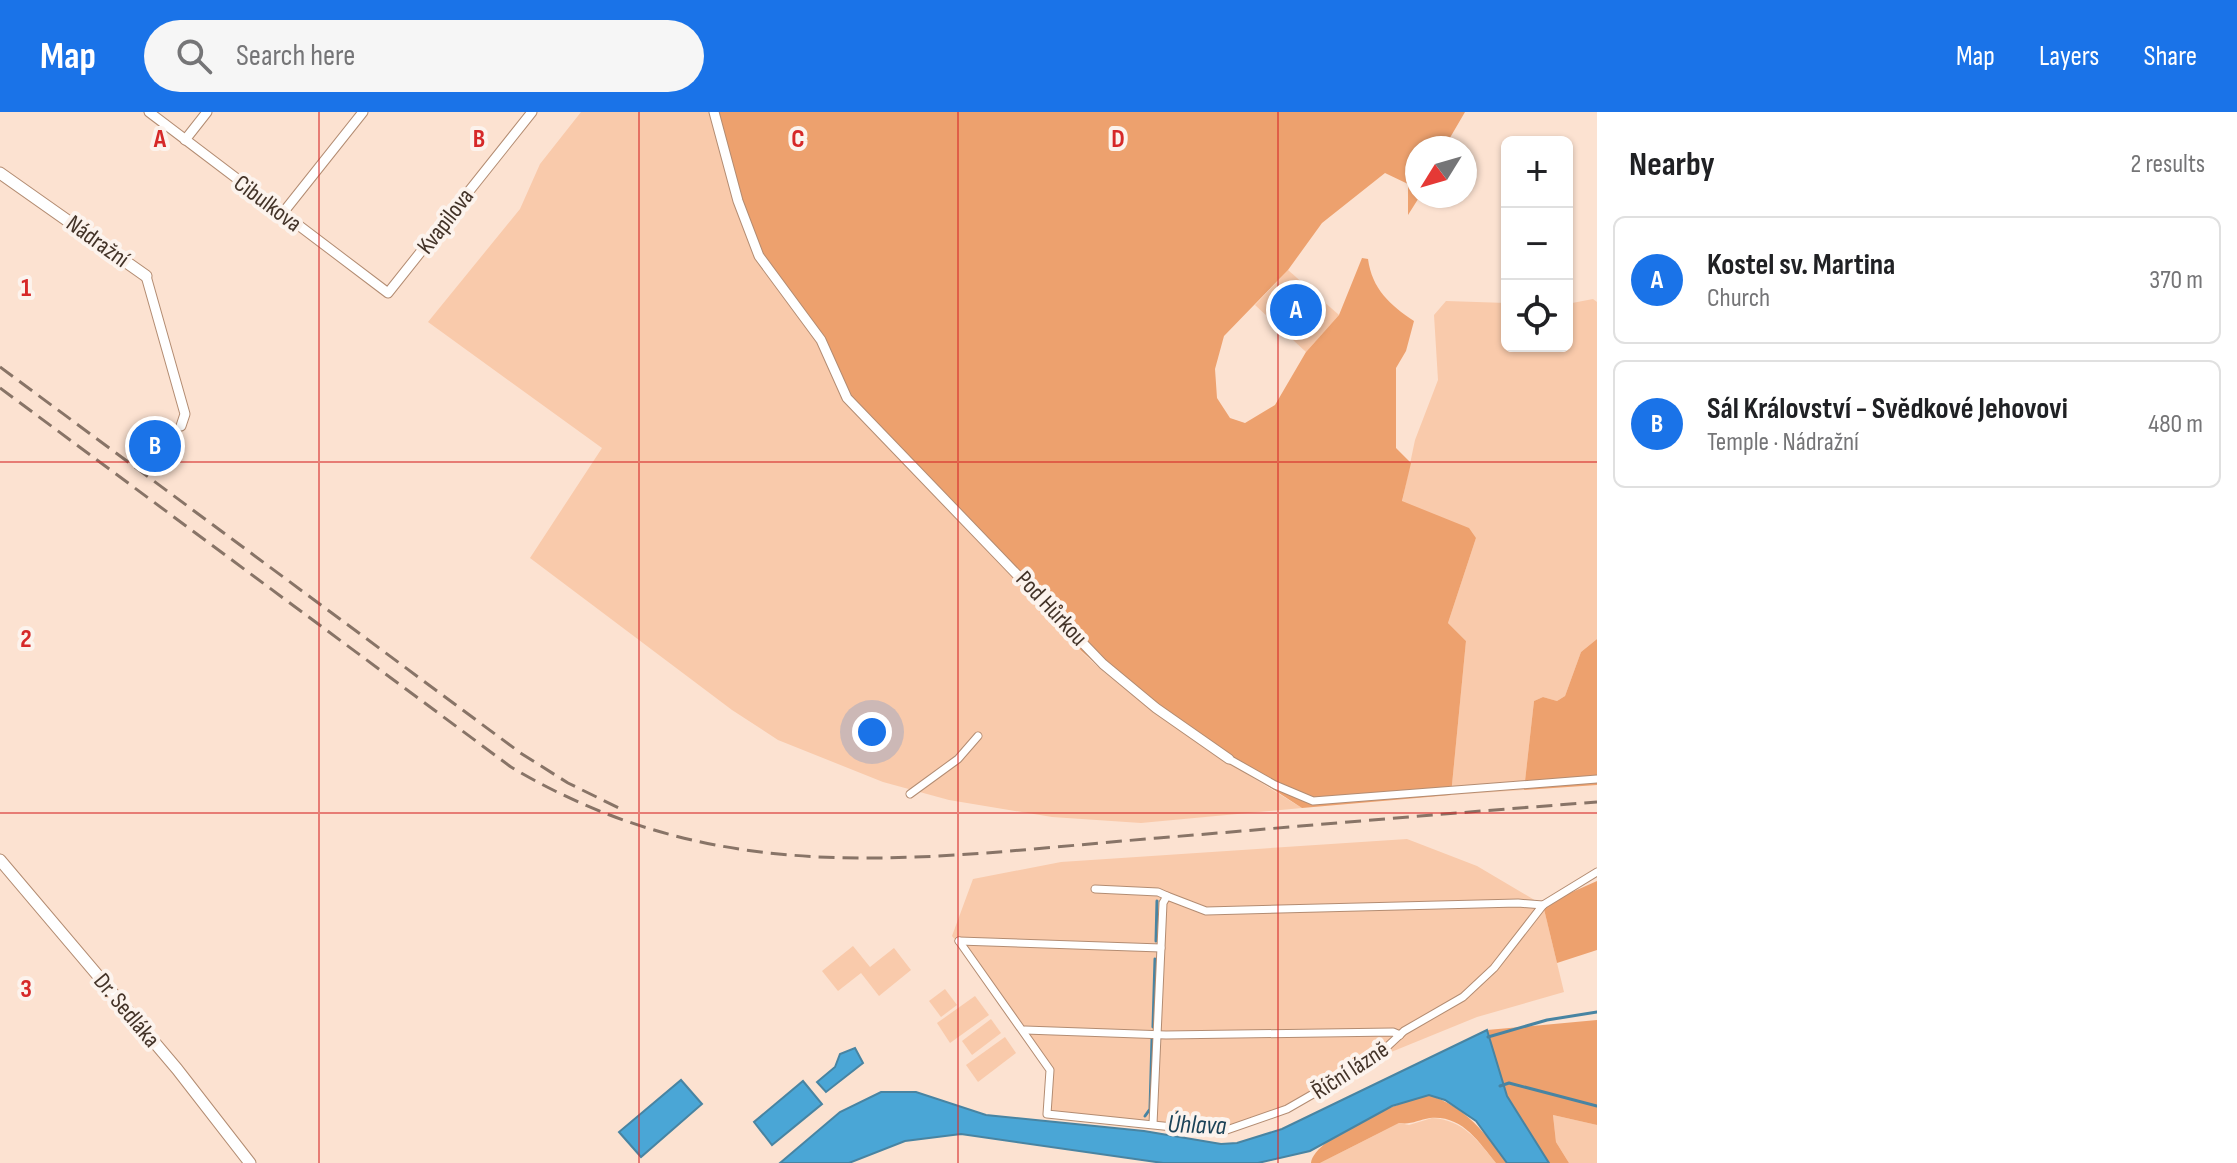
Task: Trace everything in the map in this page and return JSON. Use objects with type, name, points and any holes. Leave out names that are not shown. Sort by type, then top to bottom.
[{"type":"street","name":"Cibulkova","points":[[149,112],[388,293]]},
{"type":"street","points":[[185,140],[207,112]]},
{"type":"street","points":[[282,214],[363,112]]},
{"type":"street","name":"Kvapilova","points":[[388,293],[532,112]]},
{"type":"street","name":"Pod Hůrkou","points":[[714,112],[738,201],[759,256],[821,340],[847,398],[1103,664],[1156,708],[1229,759],[1275,785],[1313,801],[1597,779]]},
{"type":"street","name":"Nádražní","points":[[0,173],[146,276],[185,414],[181,426]]},
{"type":"street","points":[[910,794],[958,759],[978,736]]},
{"type":"street","name":"Dr. Sedláka","points":[[0,860],[177,1069],[250,1163]]},
{"type":"street","name":"Říční lázně","points":[[1025,1030],[1050,1070],[1047,1114],[1199,1131],[1240,1128],[1287,1109],[1374,1059],[1400,1035],[1463,997],[1494,968],[1543,905],[1597,872]]},
{"type":"street","points":[[1095,889],[1158,892],[1206,911],[1518,903],[1543,905]]},
{"type":"street","points":[[1153,1124],[1163,903],[1167,896]]},
{"type":"street","points":[[1161,948],[959,941],[1025,1030],[1393,1032],[1400,1035]]},
{"type":"shaded area","points":[[581,112],[711,112],[1067,636],[1126,690],[1243,772],[1302,808],[1141,823],[1052,817],[949,800],[883,782],[778,740],[732,710],[530,558],[602,448],[428,322],[520,209],[540,164]]},
{"type":"shaded area","points":[[711,112],[1465,112],[1451,136],[1405,136],[1405,183],[1385,173],[1322,223],[1288,270],[1224,336],[1215,369],[1217,398],[1230,418],[1245,423],[1275,405],[1306,352],[1339,315],[1362,258],[1368,259],[1378,288],[1397,309],[1414,321],[1406,351],[1396,368],[1396,448],[1411,463],[1402,501],[1469,528],[1476,538],[1448,623],[1466,641],[1451,795],[1302,808],[1189,735],[1105,672],[1058,630],[1052,614],[851,406],[818,341],[756,256]]},
{"type":"shaded area","points":[[1288,270],[1339,315],[1306,352],[1255,305]]},
{"type":"shaded area","points":[[1593,299],[1597,302],[1597,639],[1581,652],[1565,696],[1557,701],[1543,697],[1534,701],[1524,790],[1451,795],[1466,641],[1448,623],[1476,538],[1402,502],[1415,440],[1438,380],[1434,315],[1446,301],[1501,303],[1501,352],[1573,352],[1573,303]]},
{"type":"shaded area","points":[[1597,639],[1597,785],[1524,790],[1534,701],[1543,697],[1557,701],[1565,696],[1581,652]]},
{"type":"shaded area","points":[[1407,839],[1477,866],[1543,905],[1564,992],[1477,1017],[1374,1059],[1287,1109],[1221,1132],[1047,1114],[1050,1070],[992,983],[952,936],[973,879],[1061,862]]},
{"type":"shaded area","points":[[1597,881],[1597,950],[1557,963],[1543,905]]},
{"type":"shaded area","points":[[853,946],[870,967],[894,948],[911,970],[879,996],[861,973],[838,991],[822,971]]},
{"type":"shaded area","points":[[945,989],[957,1005],[941,1017],[929,1001]]},
{"type":"shaded area","points":[[975,996],[989,1015],[950,1043],[937,1023]]},
{"type":"shaded area","points":[[991,1019],[1001,1033],[972,1055],[962,1041]]},
{"type":"shaded area","points":[[1597,1020],[1597,1125],[1553,1115],[1556,1142],[1569,1163],[1549,1163],[1507,1096],[1487,1030]]},
{"type":"shaded area","points":[[1005,1037],[1016,1053],[978,1082],[966,1065]]},
{"type":"shaded area","points":[[1429,1095],[1464,1114],[1507,1163],[1496,1163],[1476,1138],[1460,1125],[1441,1118],[1430,1118],[1399,1123],[1320,1163],[1311,1163],[1327,1142],[1343,1131],[1400,1104]]},
{"type":"shaded area","points":[[1553,1115],[1597,1125],[1597,1163],[1569,1163],[1556,1142]]},
{"type":"shaded area","points":[[1432,1118],[1461,1127],[1496,1163],[1320,1163],[1399,1123],[1409,1125]]},
{"type":"water","points":[[1487,1030],[1507,1096],[1549,1163],[1507,1163],[1476,1121],[1445,1100],[1429,1095],[1392,1106],[1310,1151],[1258,1163],[1163,1163],[961,1134],[905,1141],[849,1163],[780,1163],[840,1112],[881,1092],[916,1092],[986,1115],[1144,1131],[1221,1144],[1237,1143],[1282,1129]]},
{"type":"water","points":[[855,1048],[863,1063],[826,1092],[817,1082],[835,1067],[840,1054]]},
{"type":"water","points":[[681,1080],[702,1104],[641,1157],[619,1132]]},
{"type":"water","points":[[803,1081],[822,1104],[772,1145],[754,1122]]},
{"type":"waterway","points":[[1156,941],[1157,901]]},
{"type":"waterway","points":[[1153,1027],[1155,959]]},
{"type":"waterway","points":[[1488,1037],[1547,1020],[1597,1012]]},
{"type":"waterway","points":[[1145,1116],[1150,1109],[1152,1039]]},
{"type":"waterway","points":[[1500,1086],[1509,1083],[1597,1106]]},
{"type":"railway","points":[[0,367],[522,754],[568,783],[625,811]]},
{"type":"railway","points":[[0,388],[511,767],[591,807],[669,834],[748,850],[827,857],[906,857],[988,853],[1597,802]]},
{"type":"place","name":"Kostel sv. Martina","points":[[1296,310]]},
{"type":"place","name":"Sál Království - Svědkové Jehovovi","points":[[155,446]]},
{"type":"water label","name":"Úhlava","points":[[1197,1124]]}]
